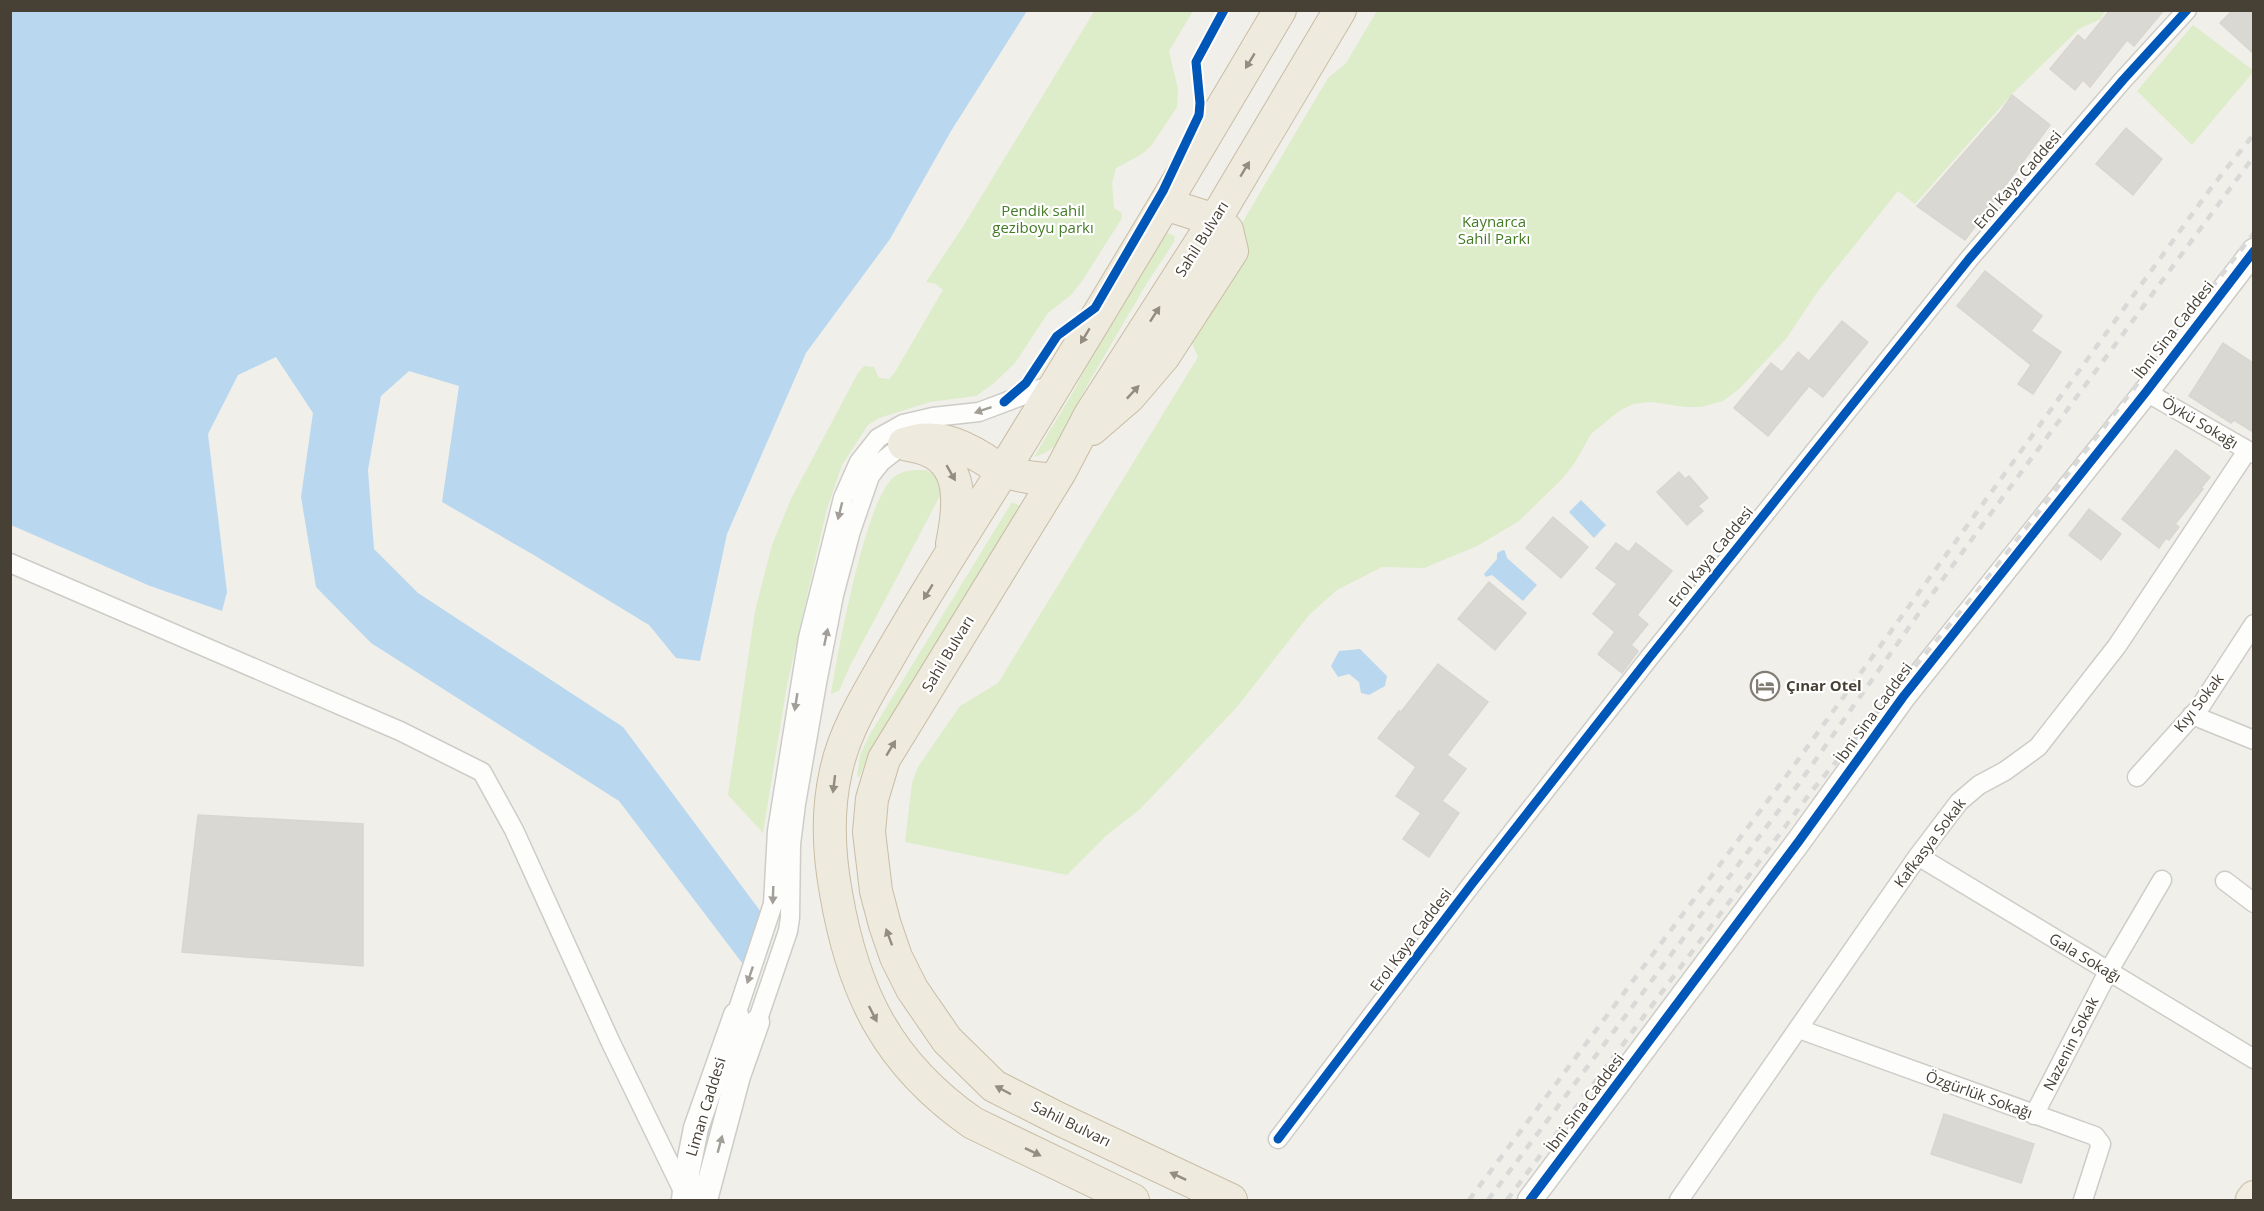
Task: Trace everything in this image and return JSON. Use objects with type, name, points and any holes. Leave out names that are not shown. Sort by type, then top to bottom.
[{"type":"highway","points":[[1133,1200],[973,1123],[950,1107],[907,1065],[889,1042],[861,991],[840,918],[831,856],[832,799],[835,776],[849,729],[898,641],[1058,382],[1280,10]]},
{"type":"highway","name":"Sahil Bulvarı","points":[[1231,1200],[994,1086],[947,1040],[918,999],[896,957],[879,902],[871,859],[869,832],[872,798],[884,759],[1074,445],[1129,397],[1164,356],[1232,251],[1227,230],[1215,219],[1340,10]]},
{"type":"highway","points":[[1164,204],[1215,219]]},
{"type":"highway","points":[[904,444],[924,439],[947,441],[1003,470],[1032,478],[1055,479]]},
{"type":"highway","points":[[904,444],[925,448],[938,456],[955,478],[958,508],[950,556]]},
{"type":"main road","points":[[2251,1200],[2253,1196]]},
{"type":"street","name":"Erol Kaya Caddesi","points":[[1278,1138],[1486,866],[1969,259],[2123,80],[2187,10]]},
{"type":"street","name":"İbni Sina Caddesi","points":[[1530,1200],[1799,841],[1903,697],[2250,261]]},
{"type":"street","points":[[747,1018],[764,935],[773,904],[778,818],[808,638],[843,498],[859,462],[878,438],[903,424],[925,418],[979,412],[1058,382]]},
{"type":"street","name":"Öykü Sokağı","points":[[2146,392],[2250,453]]},
{"type":"street","points":[[747,1018],[784,943],[790,918],[791,844],[796,804],[834,596],[851,531],[870,476],[881,462],[904,444]]},
{"type":"street","name":"Kafkasya Sokak","points":[[1684,1199],[1918,856],[1959,802],[1979,785],[2005,771],[2038,747],[2117,646],[2250,453]]},
{"type":"street","points":[[10,563],[400,731],[482,772],[514,830],[611,1043],[691,1199]]},
{"type":"street","name":"Kıyı Sokak","points":[[2137,777],[2192,715],[2253,624]]},
{"type":"street","points":[[2192,715],[2253,740]]},
{"type":"street","name":"Gala Sokağı","points":[[1918,856],[2253,1059]]},
{"type":"street","name":"Nazenin Sokak","points":[[2034,1115],[2108,972],[2162,880]]},
{"type":"street","points":[[2225,881],[2253,903]]},
{"type":"street","name":"Liman Caddesi","points":[[691,1199],[738,1076],[747,1018]]},
{"type":"street","name":"Özgürlük Sokağı","points":[[1799,1029],[2096,1136],[2101,1144],[2083,1200]]},
{"type":"green space","name":"Pendik sahil geziboyu parkı","points":[[1095,10],[1193,11],[1169,51],[1178,89],[1177,107],[1151,146],[1142,154],[1116,168],[1112,183],[1114,208],[1122,213],[1122,218],[1082,281],[1071,295],[1048,313],[1015,363],[993,384],[976,396],[930,402],[879,418],[868,425],[842,465],[826,512],[787,685],[763,833],[728,795],[755,611],[772,545],[791,499],[858,373],[864,366],[874,367],[879,378],[889,379],[895,372],[943,290],[936,284],[926,282],[962,228]]},
{"type":"green space","name":"Kaynarca Sahil Parkı","points":[[1377,11],[2105,11],[2101,19],[2079,29],[2013,93],[1915,204],[1898,191],[1818,291],[1786,339],[1740,388],[1723,401],[1701,407],[1651,402],[1633,404],[1619,411],[1591,434],[1574,464],[1561,480],[1519,521],[1477,546],[1424,568],[1382,567],[1337,590],[1309,615],[1237,707],[1165,783],[1139,810],[1107,835],[1067,875],[905,842],[912,783],[918,767],[960,706],[998,683],[1198,357],[1189,336],[1225,252],[1328,78],[1346,63]]},
{"type":"green space","points":[[2193,25],[2254,71],[2192,145],[2137,91]]},
{"type":"green space","points":[[1165,232],[1175,236],[1174,242],[1147,283],[1089,382],[1056,445],[1034,457],[1075,389],[1109,322]]},
{"type":"green space","points":[[913,470],[925,470],[936,475],[941,494],[839,691],[831,694],[854,578],[873,515],[883,491],[897,475]]},
{"type":"green space","points":[[1012,502],[1022,507],[868,757],[859,778],[857,776],[860,755],[870,734]]},
{"type":"water","points":[[11,11],[1027,11],[951,131],[890,239],[806,353],[727,534],[700,661],[676,658],[649,625],[442,502],[459,386],[409,371],[381,396],[368,470],[374,549],[418,593],[623,727],[764,916],[746,968],[619,801],[371,643],[316,587],[301,497],[313,413],[276,357],[238,375],[208,434],[227,592],[222,611],[150,586],[11,525]]},
{"type":"water","points":[[1581,500],[1606,525],[1594,538],[1569,512]]},
{"type":"water","points":[[1503,550],[1507,558],[1537,585],[1523,601],[1492,575],[1486,577],[1484,574],[1497,559],[1497,553]]},
{"type":"water","points":[[1360,649],[1387,676],[1385,686],[1369,695],[1361,693],[1359,682],[1349,674],[1338,677],[1331,666],[1339,651]]},
{"type":"building","points":[[2110,10],[2164,10],[2134,46],[2127,40],[2090,87],[2083,80],[2075,90],[2050,69],[2078,35],[2085,41]]},
{"type":"building","points":[[2233,10],[2253,10],[2253,53],[2220,23]]},
{"type":"building","points":[[2012,95],[2050,125],[1965,240],[1917,206],[2001,111]]},
{"type":"building","points":[[2126,128],[2162,159],[2133,195],[2096,164]]},
{"type":"building","points":[[1985,271],[2042,316],[2031,331],[2061,352],[2033,394],[2018,384],[2031,365],[1957,306]]},
{"type":"building","points":[[1842,321],[1868,342],[1823,397],[1809,386],[1768,436],[1734,408],[1771,363],[1782,372],[1798,352],[1809,361]]},
{"type":"building","points":[[2223,343],[2253,363],[2253,432],[2234,420],[2231,423],[2189,396]]},
{"type":"building","points":[[2176,450],[2210,477],[2175,524],[2179,527],[2169,540],[2166,538],[2159,548],[2122,519]]},
{"type":"building","points":[[1679,472],[1685,479],[1689,476],[1708,498],[1698,506],[1703,511],[1687,525],[1657,492]]},
{"type":"building","points":[[2089,509],[2121,534],[2101,560],[2069,535]]},
{"type":"building","points":[[1553,517],[1588,547],[1561,578],[1526,548]]},
{"type":"building","points":[[1616,543],[1629,552],[1636,543],[1672,571],[1637,615],[1648,624],[1631,645],[1638,651],[1622,673],[1598,654],[1615,632],[1593,614],[1617,584],[1596,568]]},
{"type":"building","points":[[1489,582],[1526,613],[1495,650],[1458,619]]},
{"type":"building","points":[[1438,664],[1488,702],[1447,755],[1466,769],[1442,801],[1459,813],[1429,857],[1403,839],[1421,813],[1396,796],[1416,767],[1378,738]]},
{"type":"building","points":[[198,815],[363,824],[363,966],[182,952]]},
{"type":"building","points":[[1944,1114],[2034,1144],[2021,1183],[1931,1154]]},
{"type":"railway","points":[[1469,1200],[1790,771],[2211,188],[2254,134]]},
{"type":"railway","points":[[1488,1200],[1800,782],[1950,569],[2254,156]]},
{"type":"railway","points":[[1507,1200],[1811,792],[1975,594],[2254,233]]},
{"type":"cycle path","points":[[1004,402],[1026,383],[1057,336],[1095,308],[1163,191],[1199,115],[1196,62],[1224,10]]},
{"type":"cycle path","points":[[1278,1139],[1471,885],[1649,658],[1969,259],[2123,80],[2187,10]]},
{"type":"cycle path","points":[[1530,1200],[1799,841],[1903,697],[2146,392],[2254,251]]},
{"type":"place","name":"Çınar Otel","points":[[1765,686]]}]
